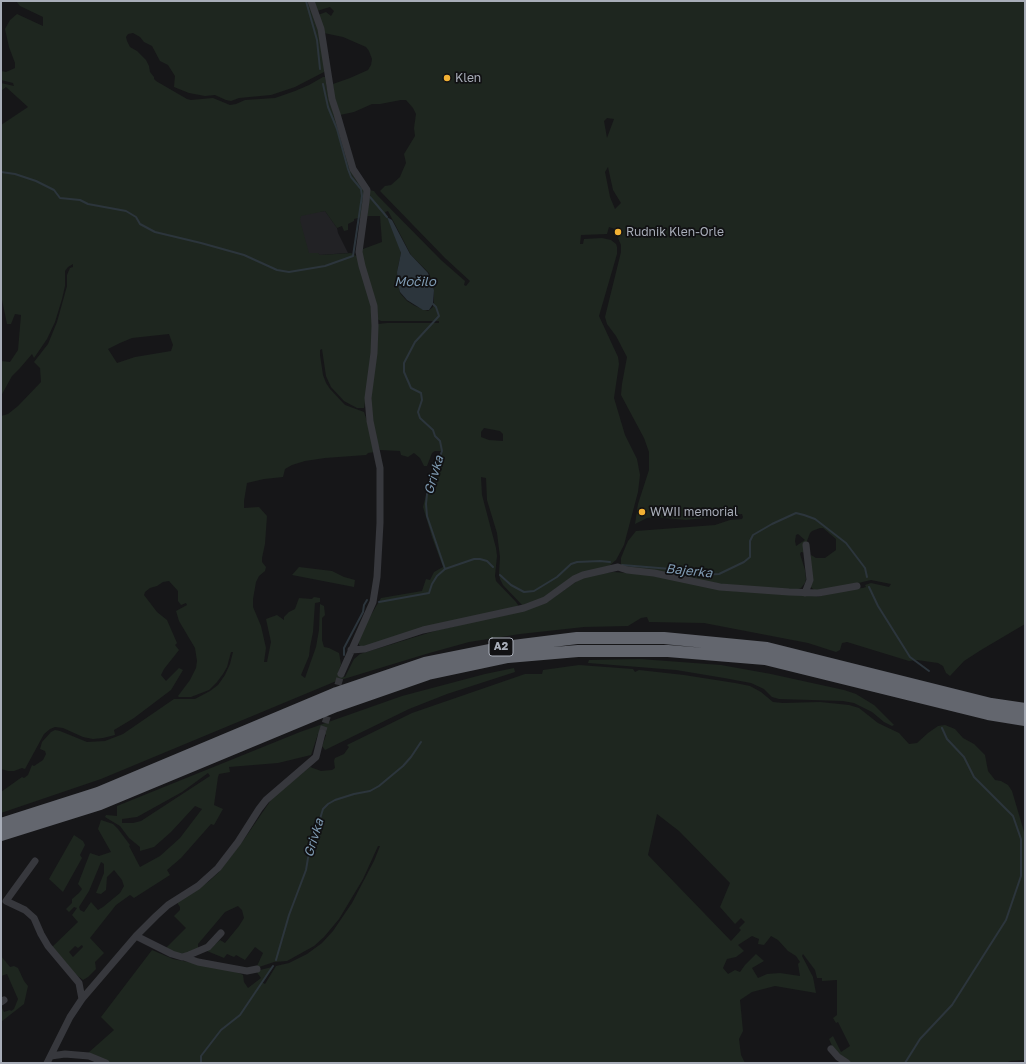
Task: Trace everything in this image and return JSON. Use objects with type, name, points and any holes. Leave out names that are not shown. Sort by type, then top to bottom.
[{"type":"highway","name":"A2","points":[[1,824],[98,793],[334,694],[425,663],[506,647],[577,638],[664,638],[767,648],[991,704],[1025,709]]},
{"type":"highway","name":"A2","points":[[1,835],[100,804],[336,706],[428,674],[508,657],[578,651],[668,651],[765,659],[988,714],[1025,720]]},
{"type":"street","points":[[311,1],[321,29],[332,99],[353,169],[367,190],[359,252],[374,306],[375,326],[374,353],[368,398],[368,411],[380,468],[380,523],[377,577],[373,602],[341,674]]},
{"type":"street","points":[[805,593],[810,580],[806,545]]},
{"type":"street","points":[[352,650],[365,649],[423,630],[524,608],[545,600],[574,579],[583,575],[618,567],[627,570],[654,573],[720,587],[818,593],[857,586]]},
{"type":"street","points":[[47,1063],[70,1018],[82,999],[136,936],[168,905],[198,886],[218,868],[238,842],[258,809],[266,800],[316,757],[322,733]]},
{"type":"street","points":[[35,861],[3,900],[25,910],[34,918],[48,946],[79,983],[82,999]]},
{"type":"street","points":[[182,957],[208,947],[221,933]]},
{"type":"street","points":[[136,936],[172,954],[198,962],[247,971],[257,969]]},
{"type":"street","points":[[831,1049],[838,1057],[847,1063]]},
{"type":"street","points":[[51,1056],[66,1054],[89,1056],[106,1063]]},
{"type":"shaded area","points":[[16,1],[309,1],[321,38],[325,70],[324,72],[295,87],[271,95],[239,98],[231,101],[215,95],[205,96],[189,93],[174,87],[175,76],[168,65],[160,61],[152,46],[144,42],[140,37],[133,33],[128,34],[126,37],[130,47],[137,51],[146,60],[150,72],[156,81],[191,100],[213,98],[230,105],[245,100],[275,98],[295,91],[325,77],[329,100],[336,115],[351,170],[356,180],[364,188],[365,196],[362,217],[354,219],[354,221],[348,224],[348,230],[344,231],[342,226],[337,228],[325,211],[301,216],[300,220],[309,253],[318,253],[320,255],[351,253],[358,257],[371,302],[374,333],[371,369],[364,408],[357,408],[344,401],[331,387],[326,376],[322,349],[320,350],[320,355],[323,375],[330,389],[345,405],[364,412],[375,452],[368,453],[366,455],[305,461],[292,465],[285,469],[283,477],[247,483],[244,501],[244,508],[259,507],[267,516],[265,544],[262,558],[262,562],[266,567],[265,571],[259,576],[256,582],[253,599],[253,607],[261,626],[266,648],[264,662],[267,662],[271,642],[266,619],[277,615],[284,620],[284,617],[289,612],[295,609],[299,598],[320,598],[320,602],[315,603],[313,632],[309,656],[301,675],[305,678],[316,647],[319,630],[320,604],[324,606],[325,615],[322,618],[322,640],[324,647],[339,653],[341,664],[338,673],[345,677],[354,659],[360,654],[438,630],[529,609],[547,602],[588,575],[614,572],[649,575],[734,591],[803,594],[815,595],[818,597],[831,592],[840,592],[843,589],[863,588],[866,587],[865,585],[871,583],[889,587],[891,584],[871,580],[829,590],[815,591],[810,586],[808,560],[811,555],[816,558],[825,558],[836,550],[836,539],[823,528],[810,533],[807,541],[806,553],[801,552],[800,554],[806,579],[801,588],[794,591],[736,587],[657,572],[626,569],[621,564],[621,558],[628,541],[636,531],[715,525],[730,520],[742,519],[743,517],[742,514],[686,520],[654,517],[647,518],[635,524],[638,504],[649,470],[649,452],[644,438],[621,395],[627,357],[616,336],[607,324],[605,317],[621,252],[621,245],[618,238],[621,231],[609,227],[607,234],[581,235],[580,244],[583,244],[584,239],[602,238],[611,240],[617,247],[617,254],[599,316],[618,357],[619,364],[614,398],[625,435],[637,459],[640,475],[638,492],[624,545],[616,560],[609,566],[579,574],[546,597],[523,606],[503,585],[500,579],[500,557],[497,533],[487,500],[486,478],[481,477],[482,495],[496,548],[496,581],[516,602],[518,605],[517,607],[427,628],[366,647],[359,645],[358,641],[381,598],[422,591],[426,579],[430,580],[434,572],[443,567],[423,507],[433,468],[441,451],[435,451],[432,453],[427,466],[424,466],[420,458],[414,453],[408,457],[401,455],[400,451],[380,450],[376,441],[371,420],[370,402],[377,346],[378,324],[439,323],[439,321],[381,321],[377,319],[375,304],[361,252],[363,249],[382,242],[380,216],[367,216],[369,190],[374,191],[441,260],[465,281],[464,285],[466,286],[470,281],[445,258],[380,191],[385,186],[391,185],[400,177],[406,163],[404,154],[415,136],[414,128],[416,114],[413,108],[406,100],[401,100],[372,104],[354,112],[340,115],[334,100],[333,84],[368,70],[372,59],[366,47],[343,37],[324,33],[318,15],[326,12],[331,16],[334,11],[330,7],[317,11],[313,1],[1025,1],[1025,624],[964,661],[950,676],[946,673],[943,666],[938,663],[917,660],[909,661],[847,642],[842,643],[840,650],[836,652],[808,643],[704,623],[649,622],[647,617],[641,618],[628,626],[584,627],[520,634],[469,642],[334,682],[101,779],[1,813],[1,792],[22,777],[24,778],[28,775],[32,765],[34,766],[43,760],[46,754],[45,751],[40,749],[42,742],[51,732],[55,730],[60,731],[87,742],[105,741],[123,734],[174,699],[195,699],[210,691],[218,685],[225,675],[233,652],[231,652],[227,667],[223,674],[209,690],[191,697],[179,697],[178,696],[190,680],[196,668],[197,661],[195,648],[179,621],[176,611],[187,605],[186,603],[181,605],[178,601],[178,591],[169,581],[150,588],[144,595],[157,612],[167,620],[177,643],[175,645],[179,650],[161,675],[166,681],[179,668],[183,670],[171,690],[134,718],[114,730],[115,735],[93,739],[83,737],[63,728],[55,727],[44,734],[25,769],[22,768],[14,771],[8,771],[1,769],[1,416],[8,414],[18,406],[41,382],[40,368],[34,362],[48,344],[57,322],[67,286],[67,275],[70,268],[73,267],[73,264],[65,271],[65,286],[62,299],[55,322],[47,339],[34,358],[32,354],[12,376],[1,396],[1,361],[10,362],[18,350],[21,315],[15,314],[11,324],[7,324],[1,295],[1,125],[28,107],[6,87],[1,91],[1,83],[14,86],[13,83],[1,80],[1,71],[6,72],[15,68],[15,63],[9,47],[5,29],[10,20],[17,14],[43,26],[43,17],[20,6]],"holes":[[[607,118],[614,119],[607,138],[604,121]],[[608,167],[613,190],[621,203],[615,209],[610,197],[605,172]],[[388,211],[411,255],[429,273],[434,291],[434,303],[433,307],[428,311],[407,301],[400,293],[397,275],[401,254],[399,244],[385,212]],[[169,334],[173,345],[171,351],[135,357],[117,363],[108,349],[132,338]],[[484,428],[500,431],[503,434],[503,441],[489,440],[481,437],[481,432]],[[798,534],[805,540],[796,546],[796,535]]]},
{"type":"shaded area","points":[[325,211],[337,228],[348,253],[320,255],[317,253],[307,253],[293,215]]},
{"type":"shaded area","points":[[299,567],[332,571],[344,577],[355,580],[354,587],[292,575]]},
{"type":"shaded area","points":[[640,659],[721,665],[844,690],[856,694],[874,705],[894,725],[892,726],[884,722],[872,712],[854,703],[843,701],[779,699],[772,697],[764,689],[751,683],[676,670],[588,663],[589,660]]},
{"type":"shaded area","points":[[579,665],[633,669],[635,672],[639,670],[735,683],[750,686],[761,692],[773,702],[820,702],[849,705],[859,708],[878,723],[899,733],[909,744],[917,743],[938,726],[945,725],[955,729],[963,738],[974,744],[985,755],[988,771],[995,780],[1001,781],[1008,785],[1012,791],[1025,835],[1025,1060],[1005,1063],[849,1063],[833,1048],[829,1039],[833,1036],[841,1052],[850,1046],[838,1022],[836,1023],[833,1018],[837,1015],[837,980],[822,981],[822,978],[817,978],[815,970],[803,954],[802,956],[813,977],[816,993],[775,986],[752,992],[740,1000],[743,1031],[739,1039],[741,1055],[745,1063],[110,1063],[88,1053],[114,1030],[101,1017],[152,950],[173,959],[234,971],[243,975],[244,982],[248,988],[261,978],[256,971],[272,967],[262,982],[265,984],[276,966],[289,963],[307,954],[322,943],[333,931],[352,903],[374,861],[380,846],[378,846],[363,879],[339,919],[324,937],[314,946],[287,961],[274,962],[259,967],[257,966],[263,953],[255,947],[245,960],[236,955],[234,957],[227,954],[224,958],[207,951],[220,940],[225,943],[239,926],[244,918],[242,910],[238,906],[225,912],[198,944],[198,951],[186,956],[163,951],[186,928],[174,916],[180,910],[178,901],[208,882],[218,873],[245,838],[273,797],[310,767],[321,771],[332,770],[335,768],[335,758],[344,754],[349,747],[347,745],[412,713],[525,674],[542,674],[543,670]],"holes":[[[657,814],[679,831],[730,883],[720,907],[735,924],[741,918],[745,922],[739,928],[741,930],[731,941],[648,855]],[[752,936],[759,939],[758,944],[764,945],[771,936],[778,940],[788,951],[796,956],[800,962],[798,964],[800,976],[780,973],[767,974],[758,978],[752,968],[764,961],[756,954],[740,972],[735,970],[728,974],[723,968],[727,959],[736,957],[744,951],[738,945]]]},
{"type":"shaded area","points":[[514,668],[515,672],[447,694],[409,709],[325,750],[322,746],[326,735],[318,734],[311,755],[278,763],[229,767],[230,772],[219,774],[218,777],[214,805],[223,809],[214,825],[211,824],[181,858],[167,870],[170,875],[134,898],[130,895],[116,905],[90,938],[104,953],[95,962],[96,969],[83,980],[75,974],[51,948],[78,922],[72,915],[77,908],[74,907],[69,912],[66,909],[72,903],[72,899],[82,889],[78,884],[90,853],[99,856],[111,852],[98,829],[101,820],[113,824],[118,829],[130,845],[129,846],[140,867],[160,856],[180,838],[202,809],[195,806],[171,832],[154,847],[140,851],[140,847],[129,838],[120,826],[105,817],[106,815],[117,816],[117,806],[300,732],[402,696],[485,674]],"holes":[[[208,773],[210,776],[141,821],[122,823],[122,819],[137,817],[182,792]],[[101,862],[104,864],[104,873],[96,893],[101,894],[106,890],[107,877],[114,870],[122,880],[124,886],[120,893],[103,907],[98,910],[91,902],[84,912],[80,910],[79,907],[89,891]],[[82,945],[83,947],[73,957],[69,952],[75,946],[78,948]]]},
{"type":"shaded area","points":[[74,835],[83,841],[85,845],[80,855],[82,858],[63,892],[49,879]]},
{"type":"shaded area","points":[[1,956],[10,967],[14,966],[18,968],[28,986],[24,1004],[1,1022],[1,1006],[4,1012],[11,1011],[14,1009],[18,999],[7,974],[1,976]]},
{"type":"water","name":"Močilo","points":[[387,217],[392,220],[410,254],[428,273],[434,290],[433,304],[429,310],[423,310],[407,300],[400,292],[397,272],[401,253]]},
{"type":"waterway","points":[[306,1],[317,40],[320,69]]},
{"type":"waterway","points":[[1,172],[15,174],[36,181],[54,190],[60,198],[80,200],[88,204],[126,211],[136,217],[140,224],[155,232],[244,255],[277,270],[289,272],[325,266],[353,256],[362,196],[361,189],[351,177],[348,169],[337,129],[328,107],[323,84]]},
{"type":"waterway","points":[[370,197],[387,217]]},
{"type":"waterway","name":"Grivka","points":[[379,602],[429,593],[437,576],[445,569],[427,516],[426,504],[427,494],[442,451],[440,441],[435,436],[433,430],[420,418],[418,412],[422,400],[421,393],[411,388],[404,372],[404,363],[415,342],[439,316],[436,307],[433,304]]},
{"type":"waterway","name":"Bajerka","points":[[622,565],[671,569],[702,575],[719,574],[744,562],[750,557],[750,541],[753,535],[796,513],[815,519],[846,543],[865,568],[867,577]]},
{"type":"waterway","name":"Bajerka","points":[[445,569],[474,559],[487,561],[493,567]]},
{"type":"waterway","name":"Bajerka","points":[[500,575],[511,585],[524,592],[534,591],[557,577],[571,564],[577,562],[610,562]]},
{"type":"waterway","name":"Bajerka","points":[[869,587],[878,606],[910,657],[929,671]]},
{"type":"waterway","points":[[344,655],[344,648],[363,612],[364,605],[367,600]]},
{"type":"waterway","points":[[905,1063],[920,1039],[952,1005],[1006,920],[1021,876],[1021,839],[1013,816],[974,777],[964,757],[947,739],[942,728]]},
{"type":"waterway","name":"Grivka","points":[[276,960],[289,915],[306,870],[308,858],[323,809],[335,800],[370,791],[379,786],[403,766],[421,742]]},
{"type":"waterway","name":"Grivka","points":[[201,1063],[201,1056],[221,1030],[240,1015],[273,966]]},
{"type":"tunnel","points":[[335,695],[341,674]]},
{"type":"tunnel","points":[[322,733],[330,708]]},
{"type":"place","name":"Klen","points":[[447,78]]},
{"type":"place","name":"Rudnik Klen-Orle","points":[[618,232]]},
{"type":"place","name":"WWII memorial","points":[[642,512]]}]
